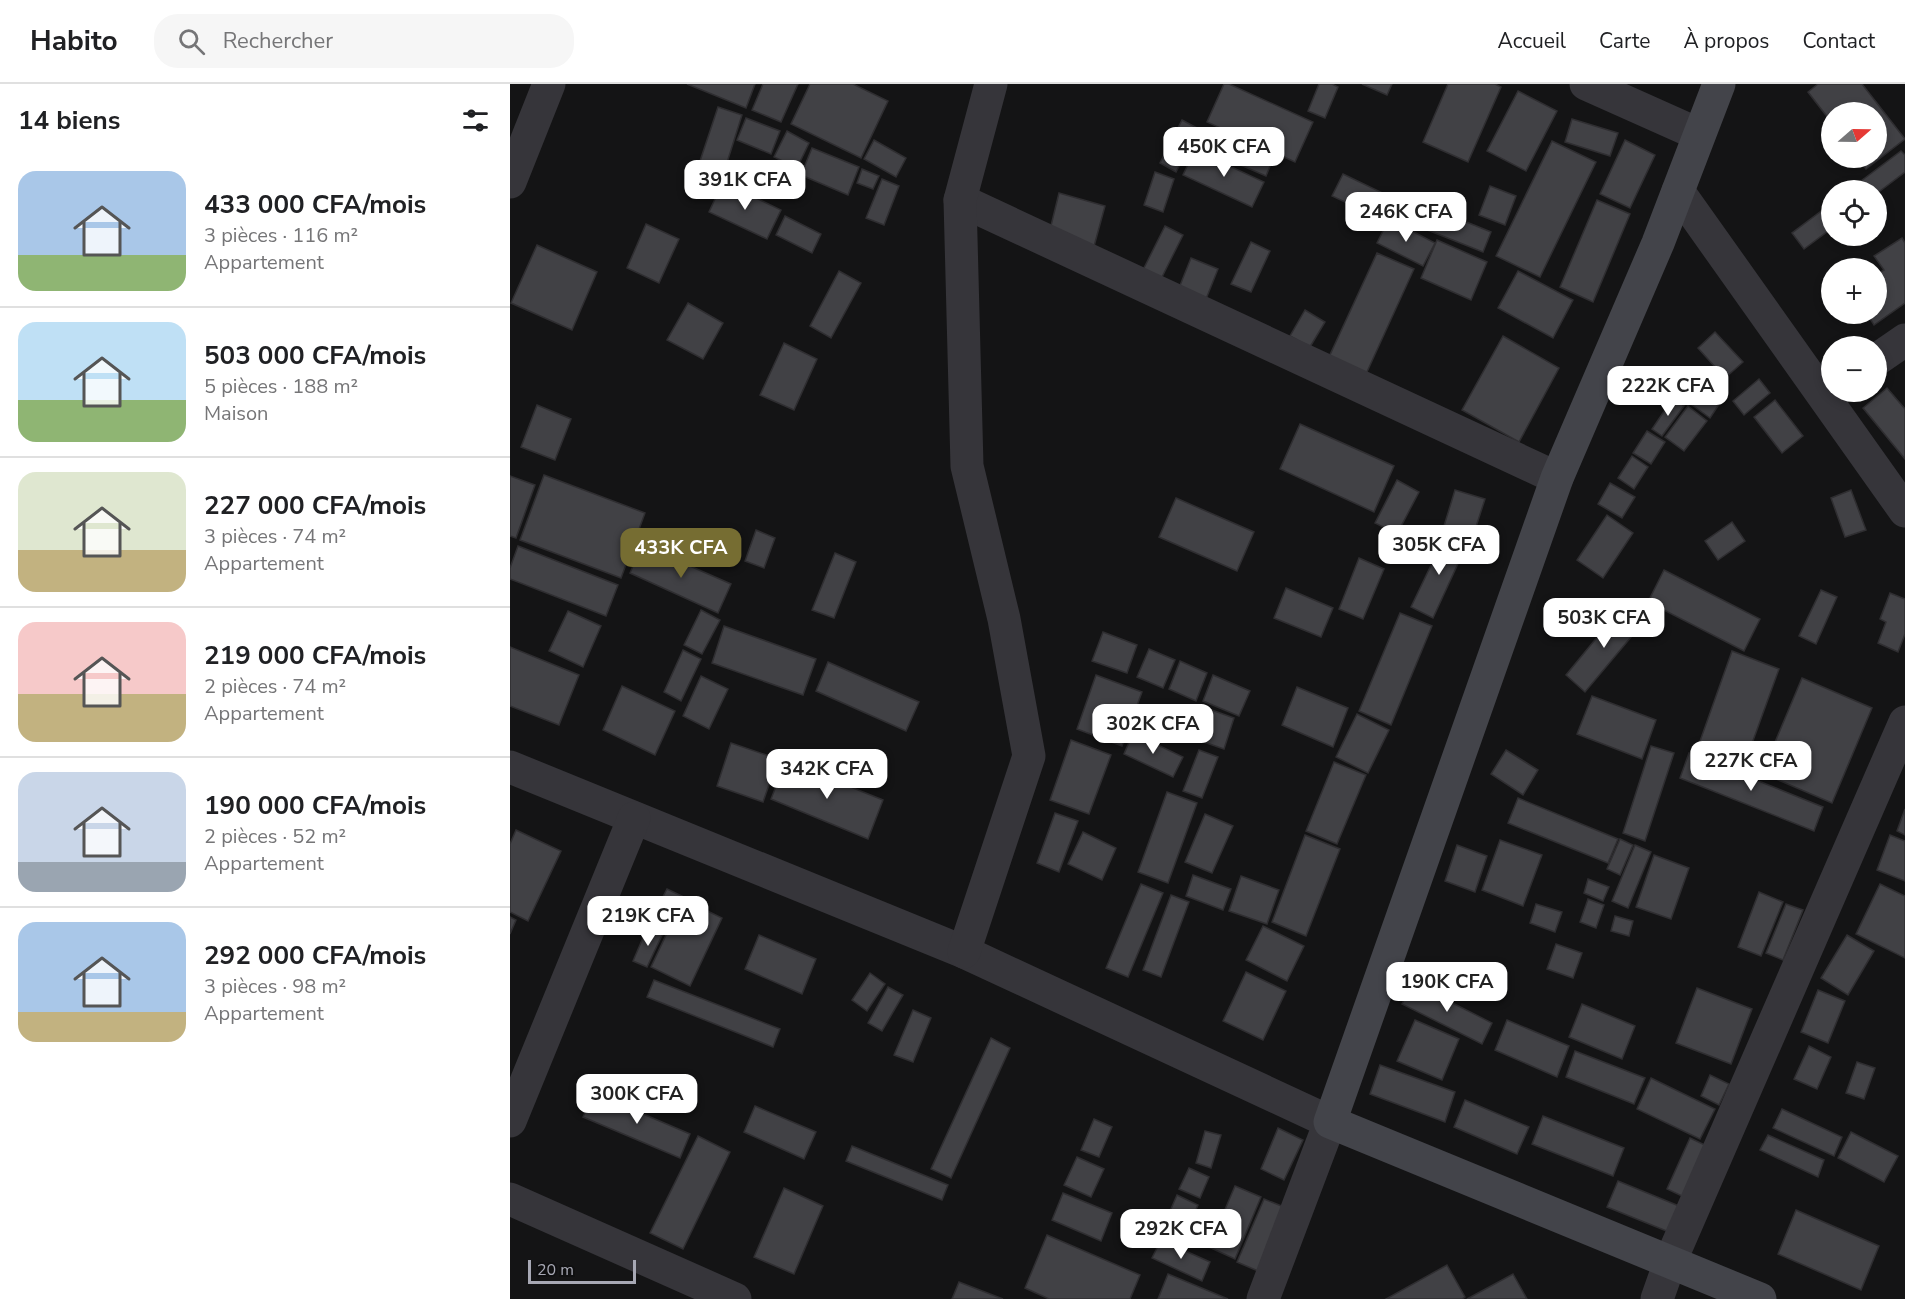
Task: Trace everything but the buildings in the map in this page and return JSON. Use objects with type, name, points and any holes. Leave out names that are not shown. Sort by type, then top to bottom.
[{"type":"street","points":[[510,182],[549,84]]},
{"type":"street","points":[[964,952],[1029,756],[1004,620],[967,466],[960,200],[991,84]]},
{"type":"street","points":[[1586,84],[1698,134]]},
{"type":"street","points":[[1263,1299],[1330,1122],[1557,478],[1678,191],[1719,84]]},
{"type":"street","points":[[1678,191],[1821,385]]},
{"type":"street","points":[[960,200],[1557,478]]},
{"type":"street","points":[[1887,352],[1905,340]]},
{"type":"street","points":[[1833,402],[1905,511]]},
{"type":"street","points":[[1657,1299],[1670,1262],[1905,722]]},
{"type":"street","points":[[510,767],[964,952],[1330,1122],[1761,1299]]},
{"type":"street","points":[[510,1121],[634,818]]},
{"type":"street","points":[[510,1199],[735,1299]]}]
